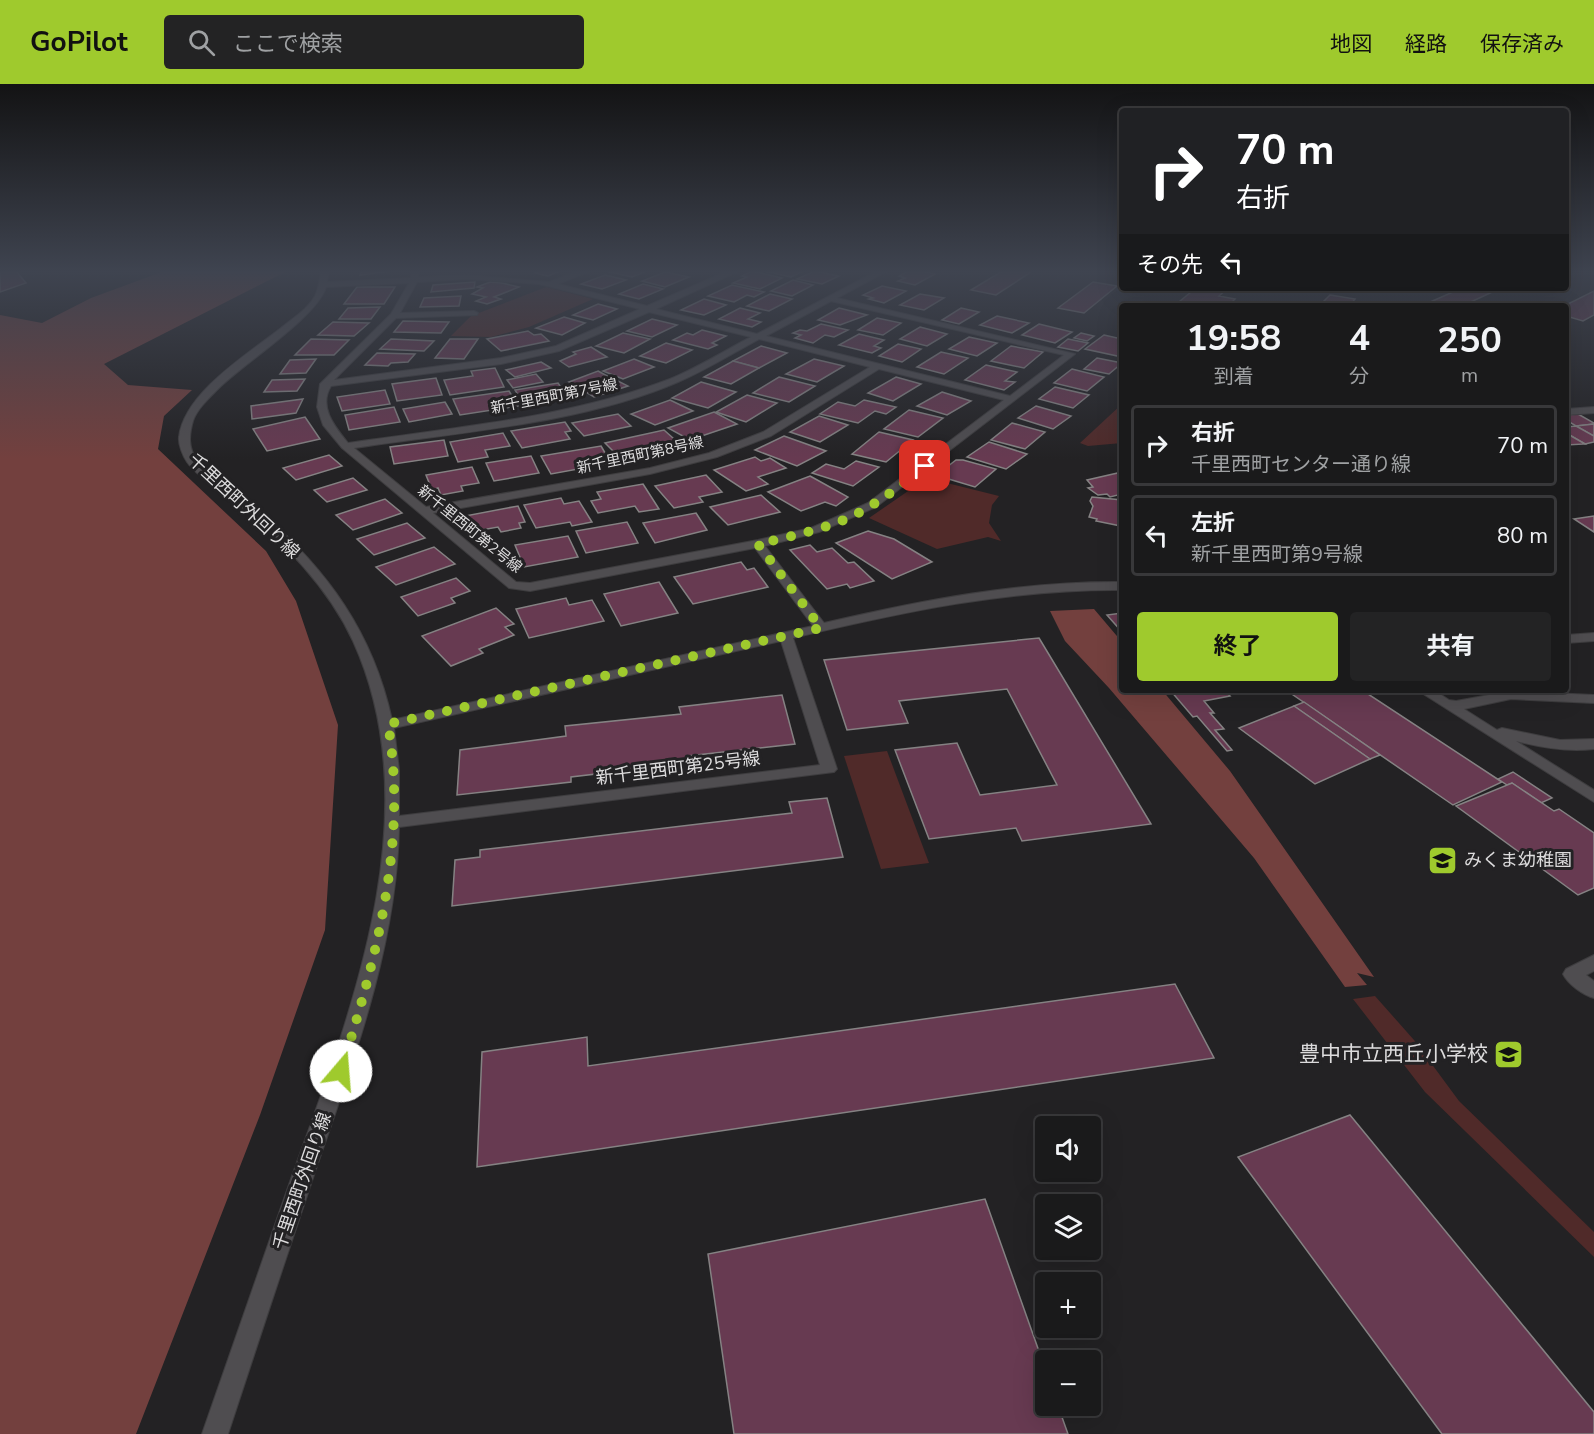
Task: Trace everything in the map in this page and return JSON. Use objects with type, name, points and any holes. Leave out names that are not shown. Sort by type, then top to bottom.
[{"type":"street","name":"千里西町外回り線","points":[[215,1434],[361,1009],[382,923],[391,855],[392,758],[388,724],[369,662],[340,606],[293,551],[247,506],[199,468],[186,454],[183,445],[187,422],[211,390],[243,360],[280,333]]},
{"type":"street","points":[[325,384],[377,333]]},
{"type":"street","points":[[325,384],[519,358],[577,342],[597,333]]},
{"type":"street","points":[[746,333],[1011,399]]},
{"type":"street","name":"新千里西町第7号線","points":[[346,446],[548,415],[607,402],[675,380],[764,333]]},
{"type":"street","name":"新千里西町第2号線","points":[[325,384],[321,414],[333,434],[501,576],[520,587],[758,544],[815,530],[872,505],[1071,354],[979,333]]},
{"type":"street","name":"新千里西町第8号線","points":[[424,511],[650,471],[713,455],[767,434],[877,366]]},
{"type":"street","points":[[1569,412],[1594,410]]},
{"type":"street","points":[[758,544],[821,628]]},
{"type":"street","points":[[388,724],[821,628],[993,593],[1051,586],[1119,586]]},
{"type":"street","name":"新千里西町第25号線","points":[[392,822],[829,769],[786,636]]},
{"type":"street","points":[[1569,639],[1594,638]]},
{"type":"street","points":[[1429,693],[1594,797]]},
{"type":"street","points":[[1441,701],[1462,705],[1499,696],[1514,695],[1594,699]]},
{"type":"street","points":[[1471,719],[1492,730],[1523,738],[1581,746],[1594,744]]},
{"type":"street","points":[[1594,962],[1572,974],[1594,991]]},
{"type":"shaded area","points":[[0,333],[165,333],[104,364],[128,385],[192,390],[164,416],[158,449],[266,551],[296,601],[338,725],[325,930],[260,1115],[136,1434],[0,1434]]},
{"type":"shaded area","points":[[454,333],[506,333],[491,337],[451,336]]},
{"type":"shaded area","points":[[1119,407],[1119,443],[1088,446],[1080,443]]},
{"type":"shaded area","points":[[927,478],[999,496],[992,505],[989,523],[1001,541],[988,537],[937,549],[869,518]]},
{"type":"shaded area","points":[[1094,609],[1119,638],[1119,693],[1165,693],[1230,771],[1374,977],[1357,973],[1367,985],[1345,987],[1254,858],[1109,688],[1065,641],[1050,611]]},
{"type":"shaded area","points":[[887,751],[929,863],[881,869],[844,756]]},
{"type":"shaded area","points":[[1375,996],[1414,1040],[1459,1101],[1594,1232],[1594,1257],[1425,1092],[1353,999]]},
{"type":"building","points":[[320,333],[357,333],[354,336],[318,335]]},
{"type":"building","points":[[531,333],[541,334],[549,341],[501,351],[487,339]]},
{"type":"building","points":[[623,333],[650,339],[624,353],[596,346]]},
{"type":"building","points":[[635,333],[660,333],[652,337]]},
{"type":"building","points":[[687,333],[693,335],[714,333],[726,336],[712,343],[717,345],[708,349],[673,340]]},
{"type":"building","points":[[793,333],[842,333],[834,337],[825,335],[813,343],[795,338],[801,335]]},
{"type":"building","points":[[910,333],[947,334],[927,346],[900,339]]},
{"type":"building","points":[[1025,333],[1070,333],[1055,343],[1022,335]]},
{"type":"building","points":[[1081,333],[1094,336],[1087,341],[1074,338]]},
{"type":"building","points":[[859,334],[884,340],[874,346],[881,348],[872,353],[839,345]]},
{"type":"building","points":[[1104,335],[1119,338],[1119,356],[1085,349]]},
{"type":"building","points":[[969,337],[997,343],[977,356],[949,349]]},
{"type":"building","points":[[311,339],[349,340],[334,355],[295,355]]},
{"type":"building","points":[[391,339],[434,341],[424,351],[380,349]]},
{"type":"building","points":[[450,339],[478,339],[464,359],[435,358]]},
{"type":"building","points":[[1068,339],[1088,343],[1078,351],[1058,347]]},
{"type":"building","points":[[666,343],[692,350],[666,363],[640,356]]},
{"type":"building","points":[[898,344],[921,349],[902,362],[879,356]]},
{"type":"building","points":[[761,346],[787,353],[759,368],[733,361]]},
{"type":"building","points":[[1011,346],[1043,352],[1024,368],[991,361]]},
{"type":"building","points":[[591,347],[607,357],[569,367],[560,361],[576,354],[573,352]]},
{"type":"building","points":[[941,352],[968,358],[944,374],[917,367]]},
{"type":"building","points":[[377,353],[415,354],[408,362],[391,363],[388,366],[365,365]]},
{"type":"building","points":[[1097,358],[1119,362],[1119,366],[1109,374],[1084,369]]},
{"type":"building","points":[[316,359],[306,373],[280,374],[290,360]]},
{"type":"building","points":[[634,359],[654,367],[623,379],[603,371]]},
{"type":"building","points":[[814,359],[844,366],[817,382],[786,374]]},
{"type":"building","points":[[733,361],[759,368],[731,384],[704,377]]},
{"type":"building","points":[[541,362],[551,368],[515,377],[506,370]]},
{"type":"building","points":[[986,365],[1017,372],[1005,381],[1015,382],[1004,390],[965,380]]},
{"type":"building","points":[[495,368],[504,387],[450,395],[444,380],[473,376],[471,371]]},
{"type":"building","points":[[1072,369],[1104,377],[1087,391],[1054,383]]},
{"type":"building","points":[[598,371],[609,377],[599,381],[604,383],[616,380],[628,386],[594,397],[569,382]]},
{"type":"building","points":[[536,374],[543,382],[513,388],[507,380]]},
{"type":"building","points":[[779,377],[815,386],[789,402],[753,393]]},
{"type":"building","points":[[896,377],[921,384],[893,401],[868,393]]},
{"type":"building","points":[[436,378],[442,395],[397,401],[392,384]]},
{"type":"building","points":[[305,379],[297,391],[264,392],[272,380]]},
{"type":"building","points":[[701,382],[736,392],[708,408],[672,398]]},
{"type":"building","points":[[558,383],[567,396],[523,403],[515,390]]},
{"type":"building","points":[[1055,387],[1089,395],[1073,408],[1039,399]]},
{"type":"building","points":[[385,390],[390,404],[342,411],[337,397]]},
{"type":"building","points":[[509,391],[518,406],[460,415],[453,399]]},
{"type":"building","points":[[942,392],[971,401],[947,415],[917,406]]},
{"type":"building","points":[[747,395],[777,403],[746,422],[716,412]]},
{"type":"building","points":[[303,399],[296,413],[252,419],[251,406]]},
{"type":"building","points":[[670,400],[693,411],[655,425],[631,414]]},
{"type":"building","points":[[864,400],[896,407],[886,414],[875,411],[858,423],[820,414],[838,402],[855,406]]},
{"type":"building","points":[[445,402],[452,414],[409,422],[403,409]]},
{"type":"building","points":[[1036,406],[1071,416],[1053,429],[1018,418]]},
{"type":"building","points":[[394,407],[400,422],[349,430],[345,415]]},
{"type":"building","points":[[909,410],[943,418],[918,437],[884,429]]},
{"type":"building","points":[[714,412],[737,424],[690,440],[668,428]]},
{"type":"building","points":[[618,414],[631,426],[584,436],[572,423]]},
{"type":"building","points":[[1578,414],[1594,424],[1576,426],[1569,422],[1569,415]]},
{"type":"building","points":[[819,416],[848,425],[820,442],[790,432]]},
{"type":"building","points":[[305,417],[320,439],[267,451],[253,429]]},
{"type":"building","points":[[565,422],[571,431],[565,432],[570,439],[522,448],[511,431]]},
{"type":"building","points":[[1012,423],[1045,432],[1025,449],[991,440]]},
{"type":"building","points":[[1594,424],[1594,436],[1576,426]]},
{"type":"building","points":[[1576,426],[1594,436],[1594,442],[1585,444],[1569,435],[1569,427]]},
{"type":"building","points":[[664,430],[682,446],[629,458],[623,452],[615,453],[605,443]]},
{"type":"building","points":[[879,432],[913,440],[886,462],[852,454]]},
{"type":"building","points":[[503,433],[510,446],[485,450],[488,457],[458,462],[450,442]]},
{"type":"building","points":[[1569,435],[1585,444],[1569,445]]},
{"type":"building","points":[[784,436],[826,451],[797,466],[755,450]]},
{"type":"building","points":[[444,440],[448,456],[394,464],[390,447]]},
{"type":"building","points":[[989,442],[1027,454],[1006,469],[967,457]]},
{"type":"building","points":[[601,446],[611,463],[551,474],[541,456]]},
{"type":"building","points":[[329,455],[342,466],[296,480],[283,468]]},
{"type":"building","points":[[531,456],[539,473],[494,481],[486,463]]},
{"type":"building","points":[[755,457],[761,461],[770,458],[786,468],[758,477],[768,484],[746,491],[714,470]]},
{"type":"building","points":[[956,460],[996,469],[975,487],[938,474]]},
{"type":"building","points":[[856,461],[879,467],[853,486],[812,473],[826,464],[844,469]]},
{"type":"building","points":[[472,467],[479,483],[461,486],[463,491],[441,495],[438,488],[432,490],[426,475]]},
{"type":"building","points":[[1119,473],[1119,495],[1110,497],[1107,494],[1098,495],[1088,488],[1093,487],[1087,480]]},
{"type":"building","points":[[706,475],[722,492],[699,497],[703,502],[674,508],[655,486]]},
{"type":"building","points":[[810,476],[848,497],[836,506],[825,502],[801,511],[768,492]]},
{"type":"building","points":[[353,478],[367,490],[327,502],[314,490]]},
{"type":"building","points":[[643,484],[659,509],[639,512],[635,506],[598,513],[591,501],[601,499],[597,492]]},
{"type":"building","points":[[761,495],[780,512],[728,525],[710,507]]},
{"type":"building","points":[[1092,497],[1119,500],[1119,526],[1096,521],[1097,519],[1089,517],[1093,506],[1090,501]]},
{"type":"building","points":[[561,498],[564,504],[579,501],[592,522],[572,526],[570,522],[536,528],[524,505]]},
{"type":"building","points":[[385,499],[402,513],[353,530],[336,515]]},
{"type":"building","points":[[518,506],[525,522],[519,523],[521,528],[501,532],[498,527],[470,532],[465,516]]},
{"type":"building","points":[[696,513],[707,530],[655,543],[643,523]]},
{"type":"building","points":[[1594,516],[1594,532],[1574,519]]},
{"type":"building","points":[[627,522],[638,543],[586,553],[576,531]]},
{"type":"building","points":[[407,523],[425,538],[374,555],[357,539]]},
{"type":"building","points":[[868,531],[894,539],[932,562],[892,579],[836,543]]},
{"type":"building","points":[[568,536],[578,557],[524,567],[515,545]]},
{"type":"building","points":[[810,545],[817,552],[832,548],[848,563],[854,562],[874,581],[850,588],[847,584],[827,589],[790,550]]},
{"type":"building","points":[[434,547],[455,564],[396,585],[376,567]]},
{"type":"building","points":[[741,562],[747,570],[754,568],[768,587],[693,604],[674,577]]},
{"type":"building","points":[[456,578],[470,591],[451,598],[455,603],[418,616],[401,597]]},
{"type":"building","points":[[659,582],[678,613],[621,626],[604,594]]},
{"type":"building","points":[[566,598],[569,605],[592,600],[604,621],[529,638],[516,609]]},
{"type":"building","points":[[496,608],[514,624],[505,627],[514,635],[479,649],[483,653],[451,666],[422,636]]},
{"type":"building","points":[[1119,613],[1119,629],[1107,615]]},
{"type":"building","points":[[1039,638],[1151,824],[1022,841],[1016,828],[929,839],[895,750],[957,743],[980,795],[1057,785],[1007,689],[899,701],[908,723],[847,730],[824,660]]},
{"type":"building","points":[[1173,693],[1227,693],[1230,696],[1204,701],[1214,713],[1210,713],[1224,729],[1215,730],[1232,750],[1227,751],[1197,716],[1193,717]]},
{"type":"building","points":[[1290,693],[1367,693],[1502,782],[1453,805]]},
{"type":"building","points":[[782,695],[795,744],[688,756],[689,763],[571,777],[571,782],[457,795],[460,750],[566,736],[565,726],[681,714],[679,707]]},
{"type":"building","points":[[1304,702],[1380,755],[1370,759],[1294,706]]},
{"type":"building","points":[[1294,706],[1370,759],[1315,784],[1239,728]]},
{"type":"building","points":[[1513,772],[1552,798],[1541,803],[1512,783],[1507,785],[1498,779]]},
{"type":"building","points":[[1512,783],[1554,811],[1559,809],[1594,833],[1594,888],[1578,895],[1456,806]]},
{"type":"building","points":[[827,798],[843,857],[452,906],[455,860],[480,857],[480,850],[792,813],[789,802]]},
{"type":"building","points":[[1175,984],[1214,1058],[477,1167],[482,1052],[587,1037],[588,1066]]},
{"type":"building","points":[[1350,1115],[1594,1412],[1594,1434],[1442,1434],[1238,1157]]},
{"type":"building","points":[[985,1199],[1039,1350],[1035,1350],[1035,1416],[1062,1416],[1068,1434],[734,1434],[708,1254]]},
{"type":"place","name":"みくま幼稚園","points":[[1443,860]]},
{"type":"place","name":"豊中市立西丘小学校","points":[[1509,1054]]},
{"type":"route","points":[[341,1071],[374,959],[387,888],[392,822],[392,758],[388,724],[821,628],[758,544],[815,530],[851,516],[872,505],[925,466]]}]
